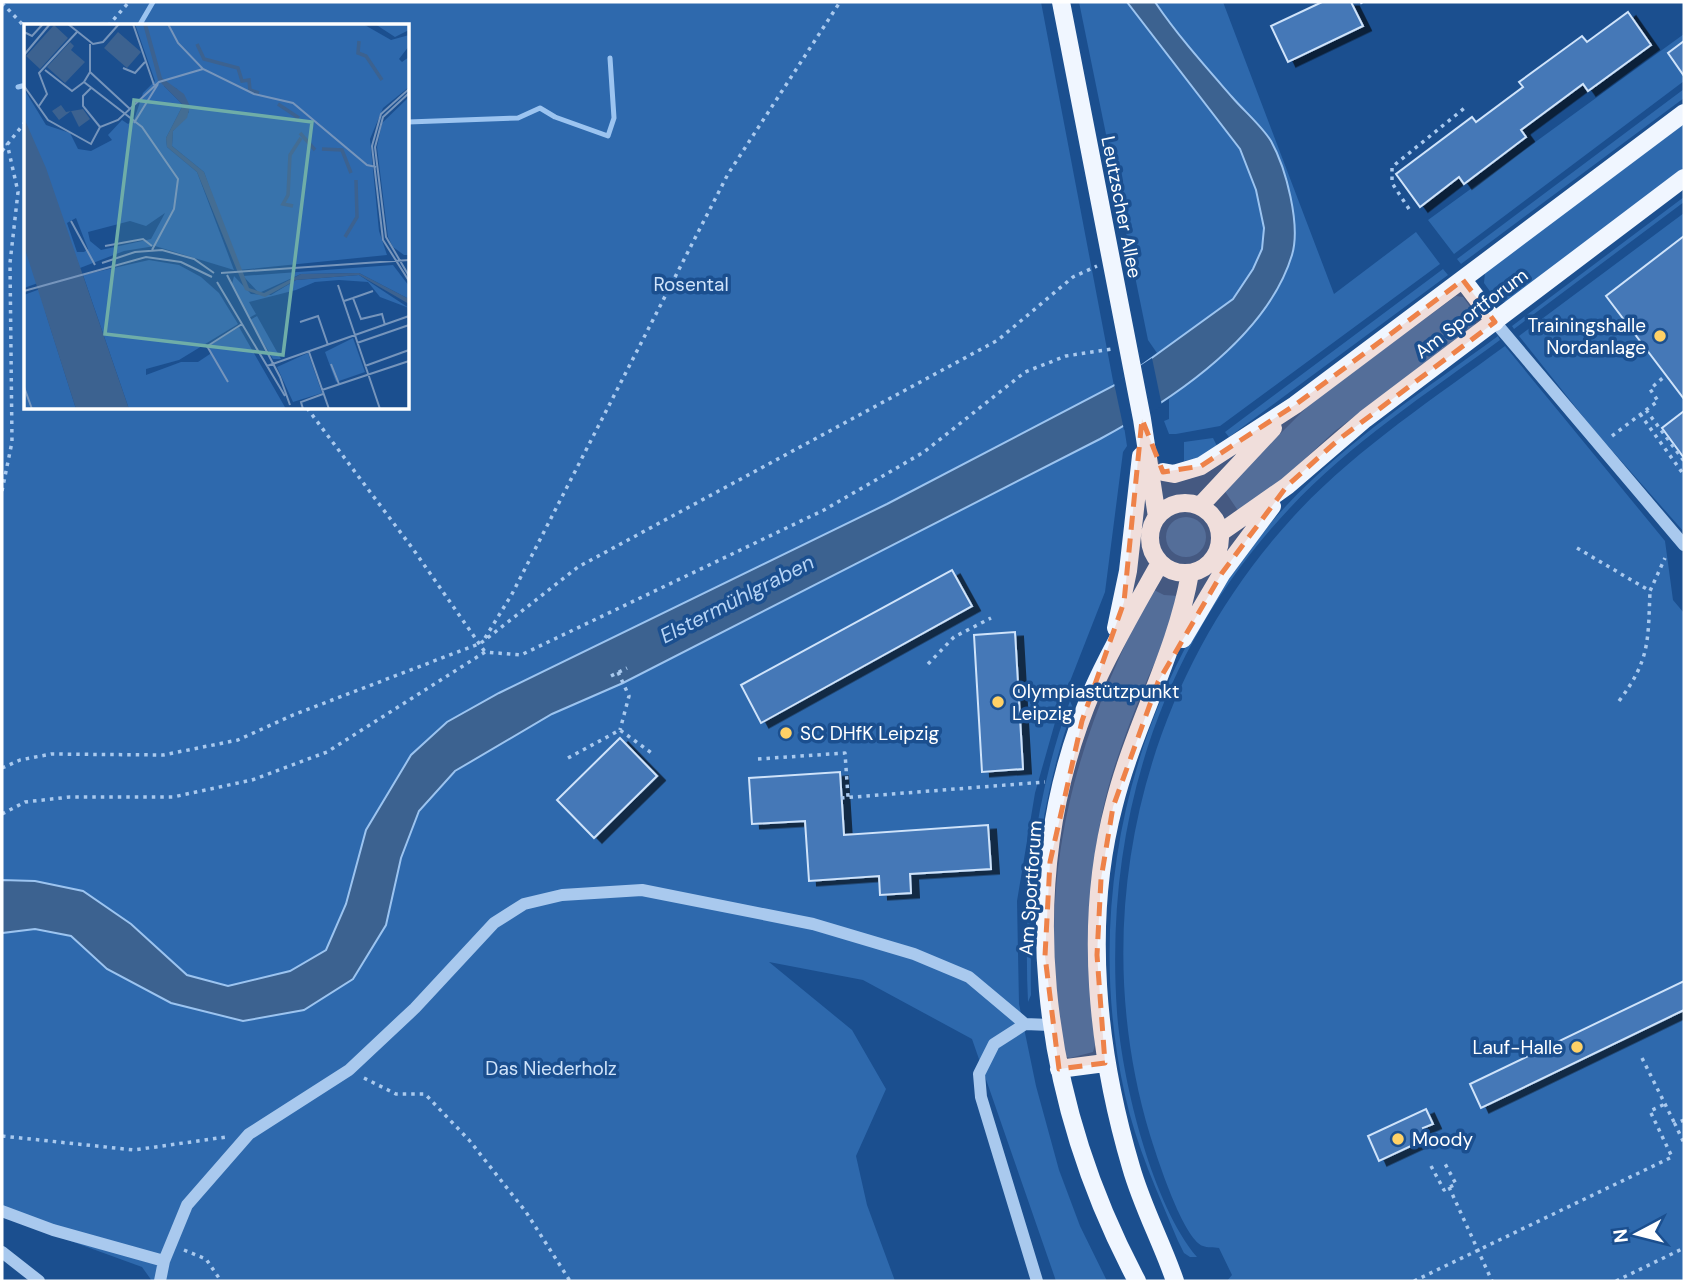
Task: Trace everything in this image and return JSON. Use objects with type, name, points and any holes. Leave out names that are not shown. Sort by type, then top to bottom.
[{"type":"main road","name":"Leutzscher Allee","points":[[1061,2],[1142,419],[1157,517]]},
{"type":"main road","name":"Am Sportforum","points":[[1163,472],[1174,474],[1201,466],[1295,405],[1684,113]]},
{"type":"main road","name":"Am Sportforum","points":[[1220,533],[1287,486],[1356,426],[1684,178]]},
{"type":"main road","points":[[1463,280],[1495,322]]},
{"type":"main road","name":"Am Sportforum","points":[[1200,506],[1295,405]]},
{"type":"main road","name":"Leutzscher Allee","points":[[1142,419],[1178,503]]},
{"type":"main road","name":"Leutzscher Allee","points":[[1094,687],[1124,603],[1140,467],[1142,419]]},
{"type":"main road","name":"Am Sportforum","points":[[1158,682],[1222,573],[1287,486]]},
{"type":"main road","points":[[1178,503],[1200,506],[1213,517],[1220,533],[1220,544],[1209,564],[1190,573],[1179,573],[1160,563],[1151,545],[1150,535],[1157,517],[1178,503]]},
{"type":"main road","name":"Am Sportforum","points":[[1137,1281],[1099,1202],[1079,1144],[1059,1069],[1050,1025],[1045,956],[1046,898],[1056,814],[1094,687],[1160,563]]},
{"type":"main road","name":"Am Sportforum","points":[[1175,1281],[1131,1169],[1105,1063],[1097,955],[1101,879],[1113,807],[1132,743],[1182,617],[1190,573]]},
{"type":"main road","points":[[1059,1069],[1105,1063]]},
{"type":"main road","points":[[1160,1281],[1168,1260]]},
{"type":"lane","points":[[1495,322],[1684,545]]},
{"type":"lane","points":[[160,1281],[164,1261],[187,1205],[249,1134],[349,1070],[415,1008],[494,923],[524,904],[562,895],[642,890],[813,924],[914,954],[969,978],[1025,1024]]},
{"type":"lane","points":[[1037,1281],[981,1097],[979,1074],[994,1044],[1025,1024],[1050,1025]]},
{"type":"lane","points":[[2,1211],[53,1230],[164,1261]]},
{"type":"lane","points":[[2,1252],[38,1281]]},
{"type":"path","points":[[110,24],[129,2]]},
{"type":"path","points":[[481,643],[512,594],[728,174],[840,2]]},
{"type":"path","points":[[2,3],[24,26]]},
{"type":"path","points":[[1409,209],[1392,183],[1392,167],[1467,106]]},
{"type":"path","points":[[2,150],[24,123]]},
{"type":"path","points":[[2,491],[12,442],[10,263],[18,192],[7,143]]},
{"type":"path","points":[[2,768],[20,760],[51,754],[163,755],[238,740],[293,715],[481,643],[578,567],[998,340],[1073,277],[1111,259]]},
{"type":"path","points":[[2,814],[24,802],[70,797],[173,797],[252,780],[327,752],[485,652],[521,655],[824,510],[924,452],[1025,372],[1066,356],[1128,345]]},
{"type":"path","points":[[1599,446],[1658,401],[1650,389],[1665,376]]},
{"type":"path","points":[[308,410],[485,652]]},
{"type":"path","points":[[1646,410],[1684,461]]},
{"type":"path","points":[[1640,414],[1684,475]]},
{"type":"path","points":[[1577,548],[1650,591]]},
{"type":"path","points":[[1619,701],[1638,676],[1647,648],[1650,591],[1665,558]]},
{"type":"path","points":[[928,664],[954,637],[991,618]]},
{"type":"path","points":[[611,676],[627,668]]},
{"type":"path","points":[[568,758],[620,730],[629,696],[618,672]]},
{"type":"path","points":[[620,730],[653,754]]},
{"type":"path","points":[[758,759],[845,753],[848,797]]},
{"type":"path","points":[[841,798],[1065,780]]},
{"type":"path","points":[[1642,1058],[1684,1143]]},
{"type":"path","points":[[349,1070],[396,1094],[425,1094],[468,1140],[526,1212],[570,1281]]},
{"type":"path","points":[[1413,1281],[1672,1157],[1650,1111],[1665,1104]]},
{"type":"path","points":[[1675,1124],[1684,1120]]},
{"type":"path","points":[[2,1136],[134,1150],[249,1134]]},
{"type":"path","points":[[1431,1166],[1444,1190],[1455,1184],[1443,1160]]},
{"type":"path","points":[[1449,1187],[1492,1281]]},
{"type":"path","points":[[1616,1281],[1684,1248]]},
{"type":"path","points":[[164,1261],[182,1249],[206,1259],[221,1281]]},
{"type":"highlighted area","points":[[1463,280],[1495,322],[1338,440],[1287,486],[1222,573],[1158,682],[1113,807],[1101,879],[1097,955],[1105,1063],[1059,1069],[1045,956],[1050,862],[1082,721],[1124,602],[1142,419],[1163,472],[1201,466],[1295,405]]},
{"type":"green space","name":"Rosental","points":[[2,2],[1041,2],[1114,386],[887,504],[499,693],[447,722],[366,830],[346,904],[326,950],[290,971],[228,986],[187,975],[131,924],[35,881],[2,880]]},
{"type":"green space","points":[[1079,2],[1127,2],[1240,149],[1256,190],[1264,228],[1262,249],[1253,269],[1233,299],[1159,356],[1148,340]]},
{"type":"green space","points":[[1155,2],[1223,2],[1334,294],[1416,232],[1440,264],[1220,426],[1176,434],[1169,434],[1164,421],[1169,419],[1169,399],[1251,328],[1280,284],[1293,252],[1292,221],[1288,181],[1270,140],[1177,35]]},
{"type":"green space","points":[[1684,34],[1684,46],[1682,43],[1668,53],[1684,72],[1684,81],[1454,254],[1428,220]]},
{"type":"green space","points":[[1684,89],[1684,98],[1461,264],[1457,259]]},
{"type":"green space","points":[[1684,124],[1684,169],[1508,302],[1497,301],[1484,283],[1485,272]]},
{"type":"green space","points":[[1684,197],[1684,202],[1514,329],[1512,326]]},
{"type":"green space","points":[[1684,213],[1684,532],[1593,429],[1519,336]]},
{"type":"green space","points":[[1443,269],[1448,275],[1229,437],[1225,432]]},
{"type":"green space","points":[[1456,296],[1463,297],[1476,315],[1474,327],[1335,431],[1272,489],[1239,512],[1224,490],[1311,403]]},
{"type":"green space","points":[[1498,336],[1500,340],[1364,440],[1289,509],[1244,563],[1205,620],[1174,679],[1149,742],[1131,807],[1120,874],[1115,942],[1117,1012],[1125,1072],[1142,1140],[1166,1206],[1197,1257],[1190,1257],[1184,1253],[1178,1241],[1135,1133],[1125,1095],[1112,1016],[1110,937],[1117,858],[1133,781],[1159,706],[1193,634],[1235,567],[1286,506],[1335,459],[1388,416]]},
{"type":"green space","points":[[1505,346],[1665,541],[1673,600],[1684,613],[1684,1281],[1227,1281],[1232,1275],[1219,1248],[1205,1247],[1195,1240],[1179,1214],[1150,1135],[1131,1053],[1124,970],[1127,888],[1140,807],[1164,728],[1198,652],[1241,581],[1294,516],[1343,469],[1395,426]]},
{"type":"green space","name":"Das Niederholz","points":[[1124,426],[1127,446],[1123,452],[1105,592],[1058,712],[1035,793],[1017,901],[1019,1004],[1036,1086],[1059,1170],[1080,1226],[1107,1281],[1056,1281],[972,1039],[863,980],[769,962],[852,1030],[886,1089],[856,1156],[867,1205],[895,1281],[152,1281],[142,1267],[2,1216],[2,933],[35,929],[71,936],[107,969],[243,1021],[386,925],[403,854],[419,813],[434,792],[481,753],[541,720],[623,683]]},
{"type":"green space","points":[[1213,438],[1217,446],[1198,458],[1184,461],[1184,442]]},
{"type":"green space","points":[[1186,517],[1194,518],[1200,523],[1205,529],[1205,545],[1200,551],[1194,556],[1186,557],[1178,556],[1172,551],[1167,545],[1166,537],[1167,529],[1172,523],[1178,518]]},
{"type":"green space","points":[[1152,589],[1164,595],[1179,596],[1177,608],[1126,735],[1105,800],[1093,869],[1091,904],[1095,1045],[1093,1052],[1070,1058],[1063,1056],[1055,987],[1056,896],[1061,850],[1080,761],[1112,675]]},
{"type":"green space","points":[[1070,701],[1073,708],[1052,778],[1039,849],[1032,922],[1031,995],[1028,1002],[1027,926],[1034,850],[1048,775]]},
{"type":"water","name":"Elstermühlgraben","points":[[1127,2],[1155,2],[1192,51],[1271,141],[1287,181],[1295,228],[1294,243],[1280,285],[1262,313],[1214,363],[1157,405],[1100,439],[623,683],[552,714],[455,771],[419,811],[401,858],[386,925],[353,979],[304,1010],[243,1021],[171,1003],[107,969],[71,936],[35,929],[2,933],[2,880],[35,881],[83,891],[131,924],[187,975],[228,986],[290,971],[326,950],[346,904],[366,830],[411,755],[447,722],[499,693],[887,504],[1113,386],[1233,299],[1253,269],[1262,249],[1264,228],[1256,190],[1240,149]]},
{"type":"pier","points":[[1152,358],[1162,406],[1124,430],[1114,383]]},
{"type":"building","points":[[1322,2],[1351,2],[1363,26],[1288,62],[1271,26]]},
{"type":"building","points":[[1628,12],[1651,45],[1588,91],[1583,84],[1521,130],[1526,137],[1464,184],[1459,177],[1420,207],[1396,174],[1472,117],[1476,122],[1523,87],[1519,82],[1582,36],[1587,42]]},
{"type":"building","points":[[1684,41],[1684,76],[1668,53]]},
{"type":"building","name":"Trainingshalle Nordanlage","points":[[1684,236],[1684,399],[1606,296]]},
{"type":"building","points":[[1684,411],[1684,458],[1662,428]]},
{"type":"building","points":[[952,570],[972,606],[761,723],[741,685]]},
{"type":"building","name":"Olympiastützpunkt Leipzig","points":[[1015,632],[1023,769],[982,772],[974,635]]},
{"type":"building","points":[[620,738],[657,776],[594,838],[557,800]]},
{"type":"building","points":[[840,772],[844,835],[988,825],[991,869],[910,874],[911,893],[880,895],[879,876],[809,881],[805,821],[752,824],[749,778]]},
{"type":"building","name":"Lauf-Halle","points":[[1684,981],[1684,1010],[1481,1108],[1470,1084]]},
{"type":"building","points":[[1426,1109],[1433,1124],[1423,1128],[1428,1138],[1379,1161],[1368,1136]]},
{"type":"waterway","points":[[140,24],[153,2]]},
{"type":"waterway","points":[[410,122],[518,118],[540,108],[555,117],[608,136],[614,118],[610,58]]},
{"type":"waterway","points":[[18,87],[24,86]]},
{"type":"place","name":"Trainingshalle Nordanlage","points":[[1660,336]]},
{"type":"place","name":"Olympiastützpunkt Leipzig","points":[[998,702]]},
{"type":"place","name":"SC DHfK Leipzig","points":[[786,733]]},
{"type":"place","name":"Lauf-Halle","points":[[1577,1047]]},
{"type":"place","name":"Moody","points":[[1398,1139]]}]
